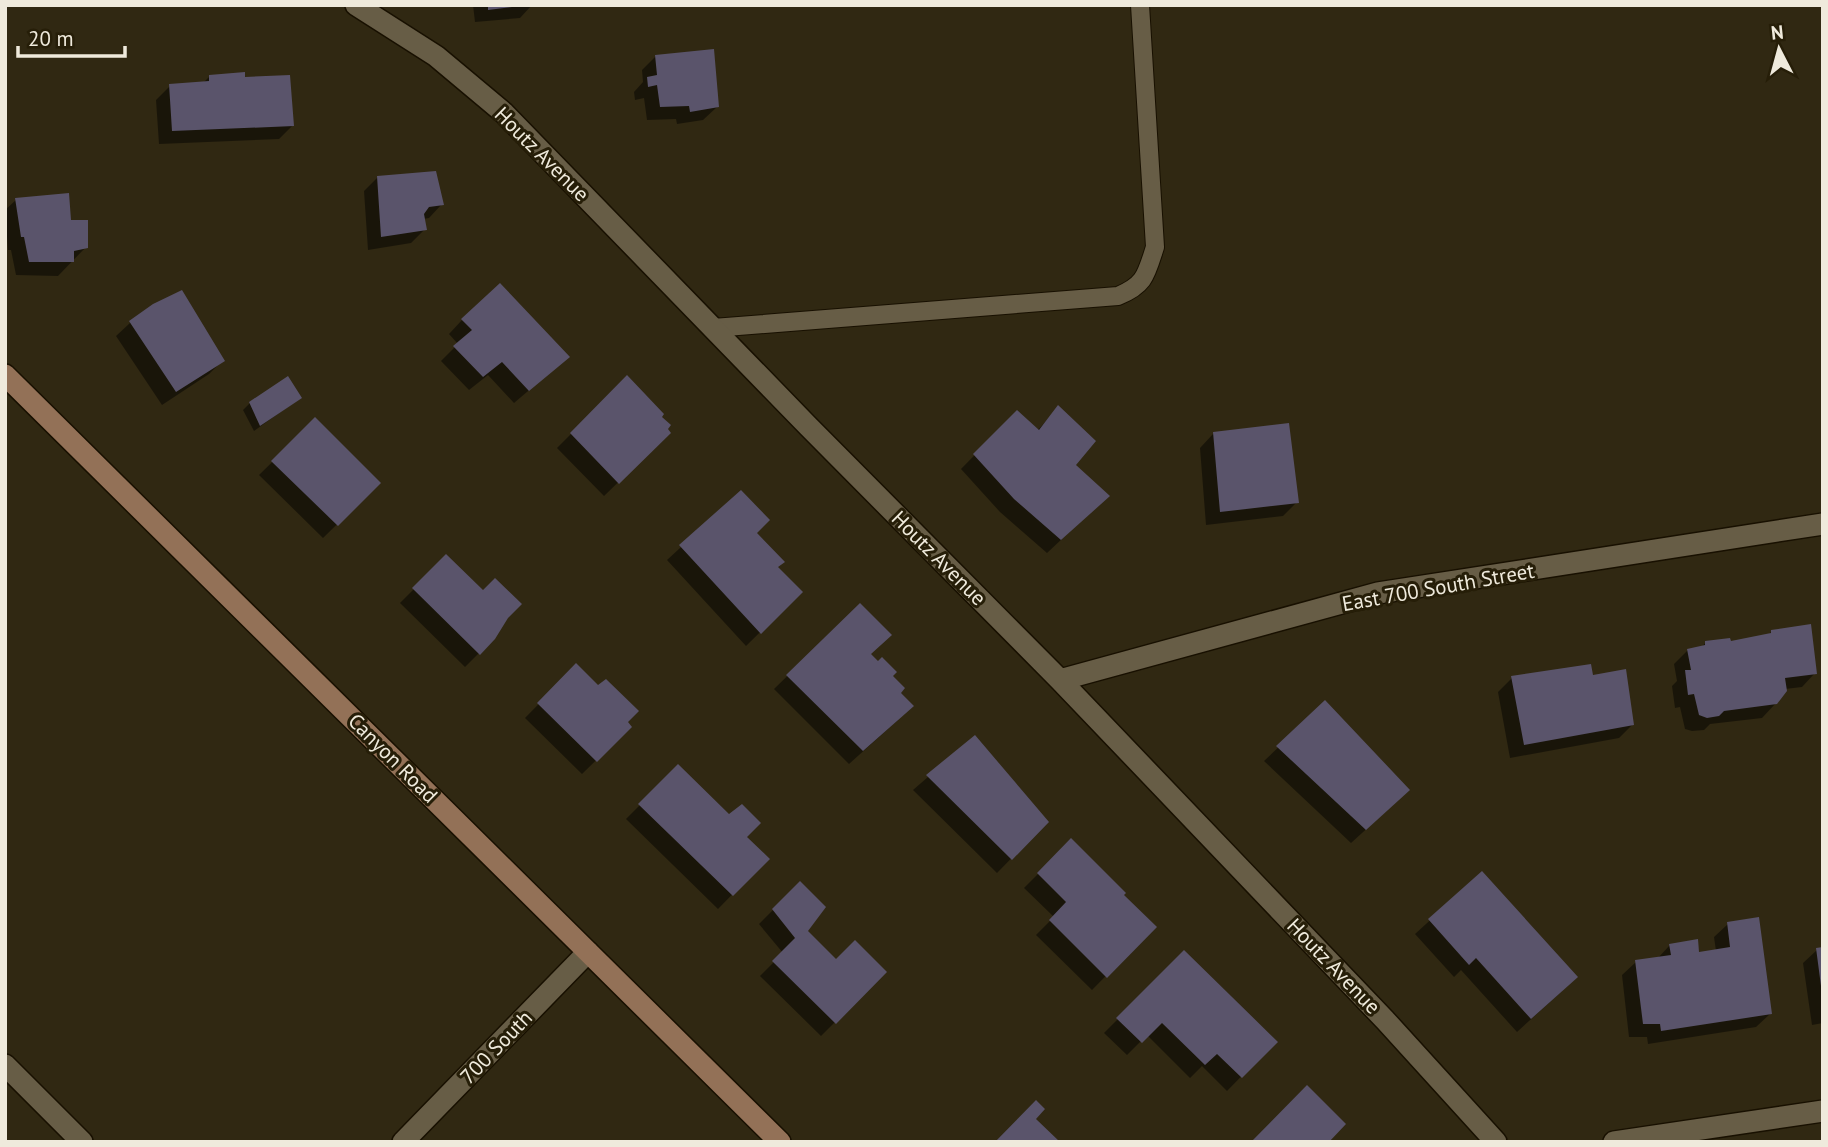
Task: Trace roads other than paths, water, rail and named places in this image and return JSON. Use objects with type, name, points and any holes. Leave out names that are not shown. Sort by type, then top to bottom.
[{"type":"main road","name":"Canyon Road","points":[[5,375],[780,1142]]},
{"type":"street","name":"Houtz Avenue","points":[[356,5],[408,37],[471,83],[504,113],[1060,680],[1376,1010],[1496,1142]]},
{"type":"street","name":"East 700 South Street","points":[[1060,680],[1378,593],[1823,524]]},
{"type":"street","name":"700 South","points":[[403,1142],[588,952]]},
{"type":"street","points":[[5,1065],[82,1142]]},
{"type":"street","points":[[1614,1142],[1823,1111]]},
{"type":"lane","points":[[713,328],[1118,296],[1137,288],[1149,266],[1155,247],[1140,5]]}]
